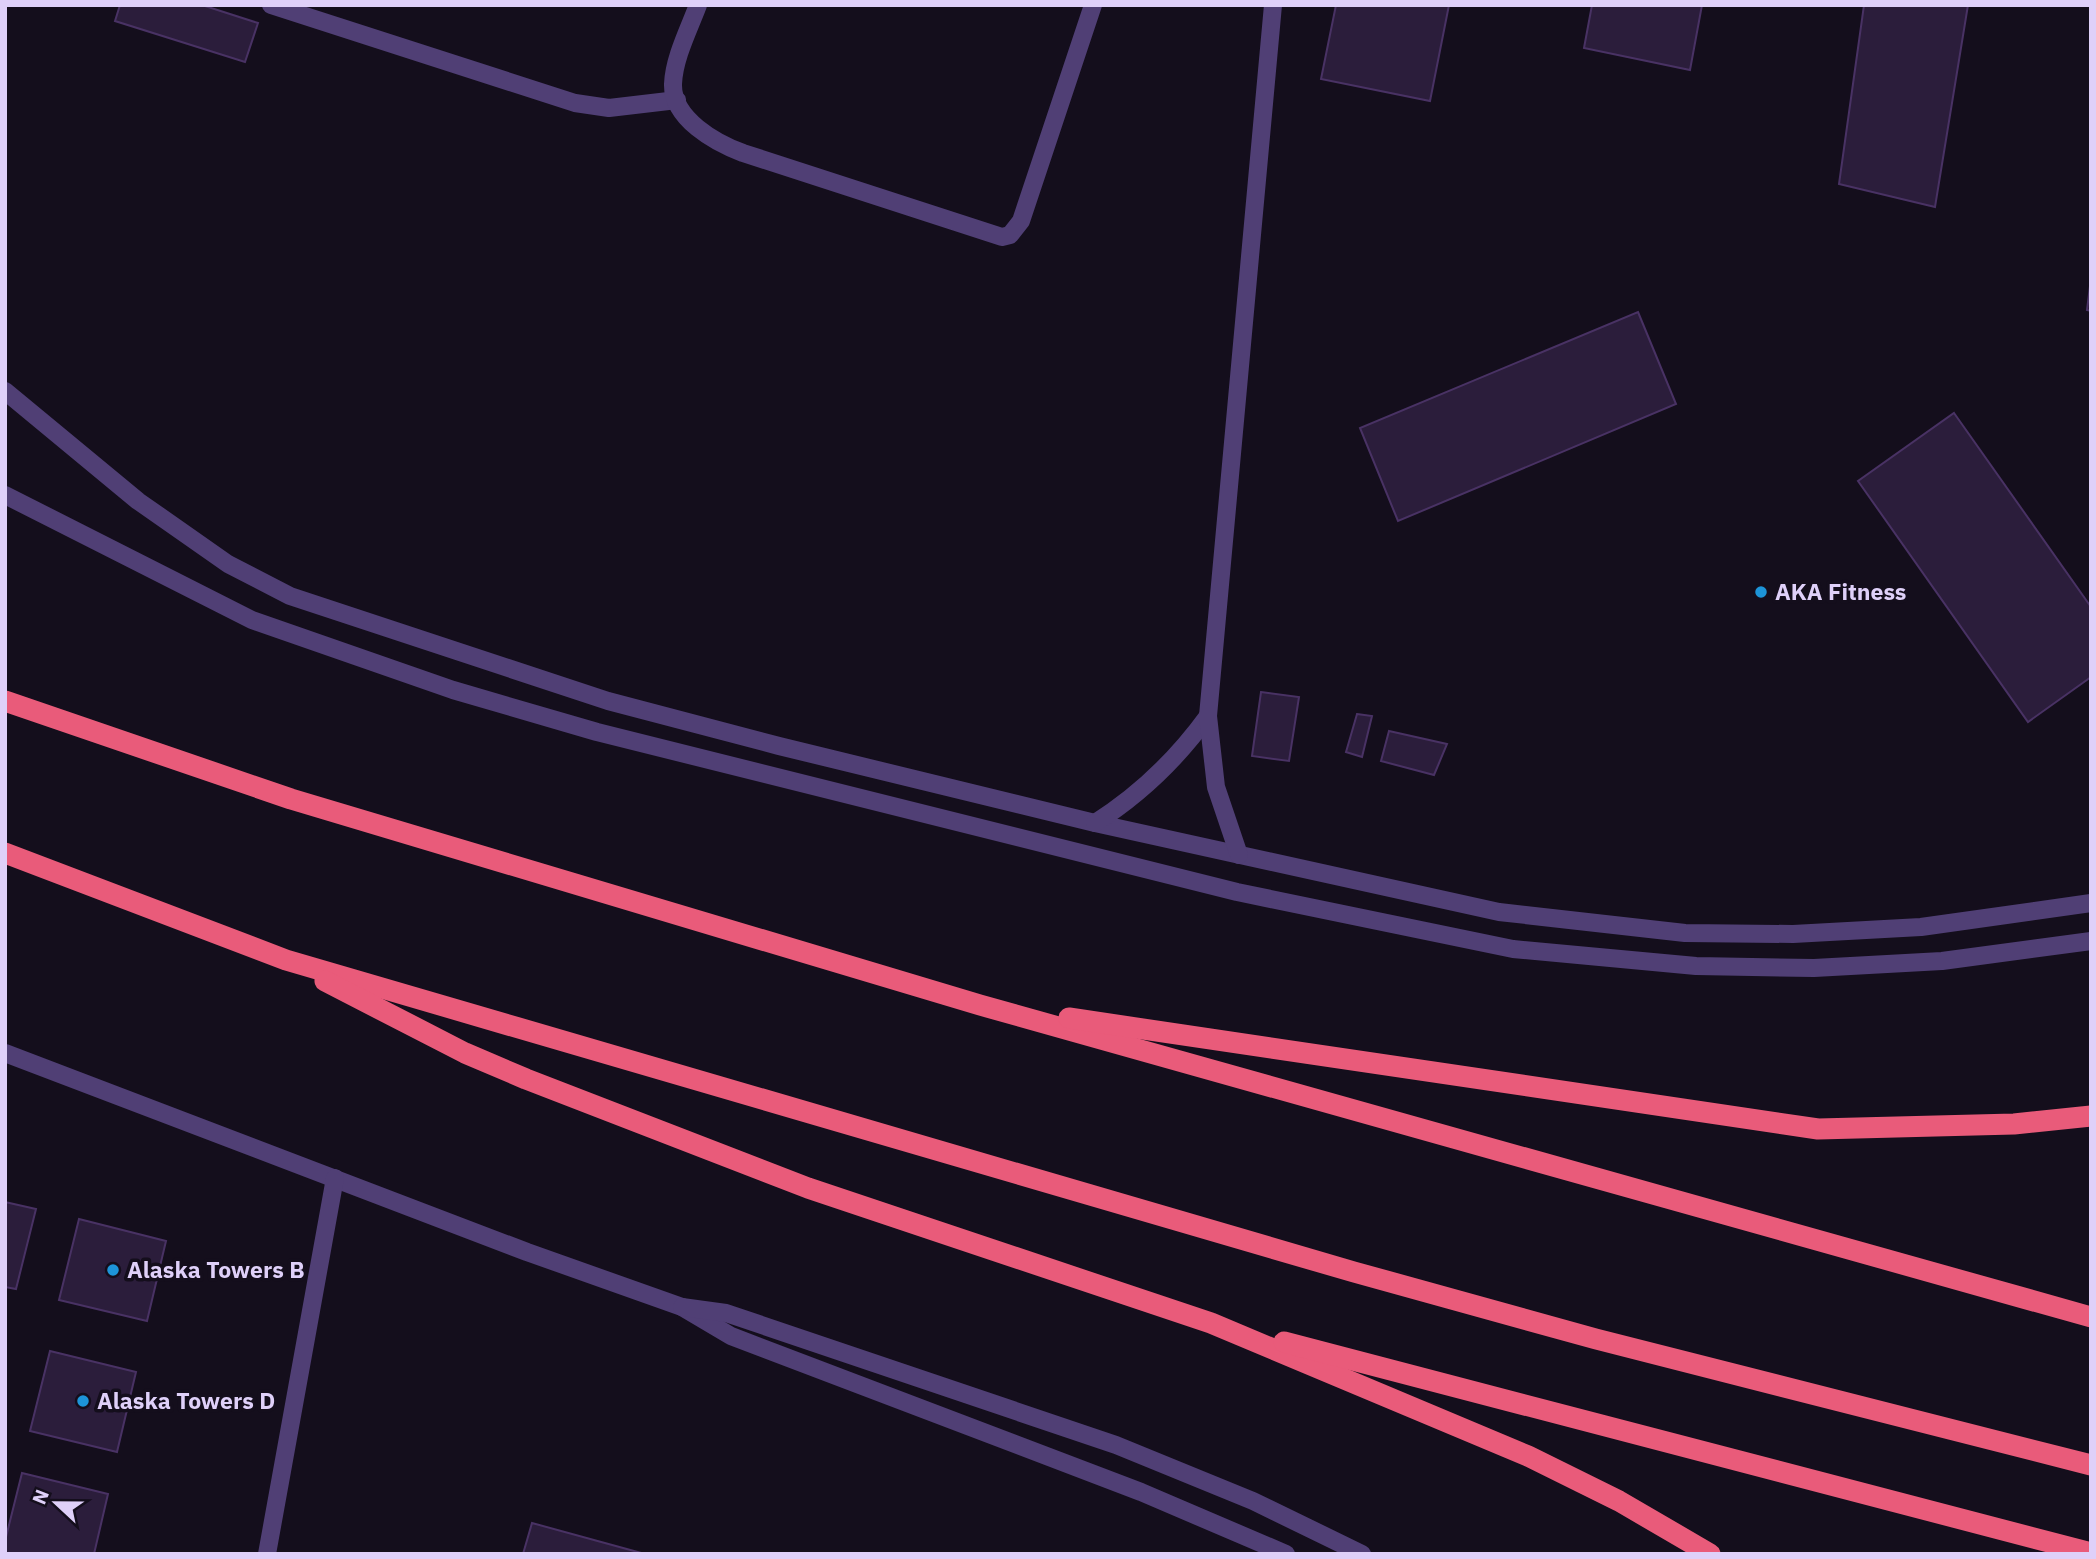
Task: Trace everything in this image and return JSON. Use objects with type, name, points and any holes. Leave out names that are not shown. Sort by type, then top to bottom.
[{"type":"highway","points":[[5,701],[291,799],[980,1005],[2091,1317]]},
{"type":"highway","points":[[5,853],[286,960],[1609,1343],[2091,1465]]},
{"type":"highway","points":[[286,960],[398,1020],[526,1079],[808,1188],[1211,1323],[2091,1553]]},
{"type":"highway","points":[[980,1005],[1818,1129],[2014,1124],[2091,1116]]},
{"type":"highway","points":[[1211,1323],[1528,1456],[1619,1502],[1710,1554]]},
{"type":"street","points":[[271,5],[575,103],[609,107],[677,100]]},
{"type":"street","points":[[698,5],[674,76],[677,100],[706,135],[743,153],[994,237],[1010,235],[1021,221],[1093,5]]},
{"type":"street","points":[[1240,855],[1216,787],[1209,716],[1273,5]]},
{"type":"street","points":[[5,391],[138,501],[202,546],[259,581],[320,608],[621,704],[779,747],[1095,823],[1499,912],[1685,933],[1793,934],[1921,928],[2091,904]]},
{"type":"street","points":[[5,495],[252,620],[453,690],[597,732],[768,776],[1250,894],[1513,949],[1696,966],[1814,968],[1942,961],[2091,941]]},
{"type":"street","points":[[1095,823],[1128,802],[1157,776],[1209,716]]},
{"type":"street","points":[[5,1053],[682,1307],[731,1336],[1141,1492],[1286,1554]]},
{"type":"street","points":[[267,1554],[335,1178]]},
{"type":"street","points":[[682,1307],[726,1313],[1116,1445],[1253,1501],[1362,1554]]},
{"type":"building","points":[[120,5],[202,5],[258,23],[245,62],[115,21]]},
{"type":"building","points":[[1336,5],[1449,5],[1430,101],[1321,79]]},
{"type":"building","points":[[1592,5],[1702,5],[1690,70],[1584,48]]},
{"type":"building","points":[[1864,5],[1968,5],[1935,207],[1839,184]]},
{"type":"building","points":[[2091,278],[2091,311],[2087,310]]},
{"type":"building","points":[[1638,312],[1676,404],[1398,521],[1360,428]]},
{"type":"building","points":[[1954,413],[2091,607],[2091,677],[2028,722],[1858,481]]},
{"type":"building","points":[[1261,692],[1299,697],[1289,761],[1252,756]]},
{"type":"building","points":[[1357,714],[1372,716],[1362,757],[1346,752]]},
{"type":"building","points":[[1389,731],[1447,744],[1434,775],[1381,761]]},
{"type":"building","points":[[5,1202],[36,1209],[16,1289],[5,1287]]},
{"type":"building","name":"Alaska Towers B","points":[[79,1219],[166,1241],[147,1321],[59,1300]]},
{"type":"building","name":"Alaska Towers D","points":[[50,1351],[136,1372],[117,1452],[30,1431]]},
{"type":"building","points":[[22,1473],[108,1494],[94,1554],[5,1554],[5,1541]]},
{"type":"building","points":[[532,1523],[645,1554],[523,1554]]},
{"type":"place","name":"AKA Fitness","points":[[1761,592]]},
{"type":"place","name":"Alaska Towers B","points":[[113,1270]]},
{"type":"place","name":"Alaska Towers D","points":[[83,1401]]}]
